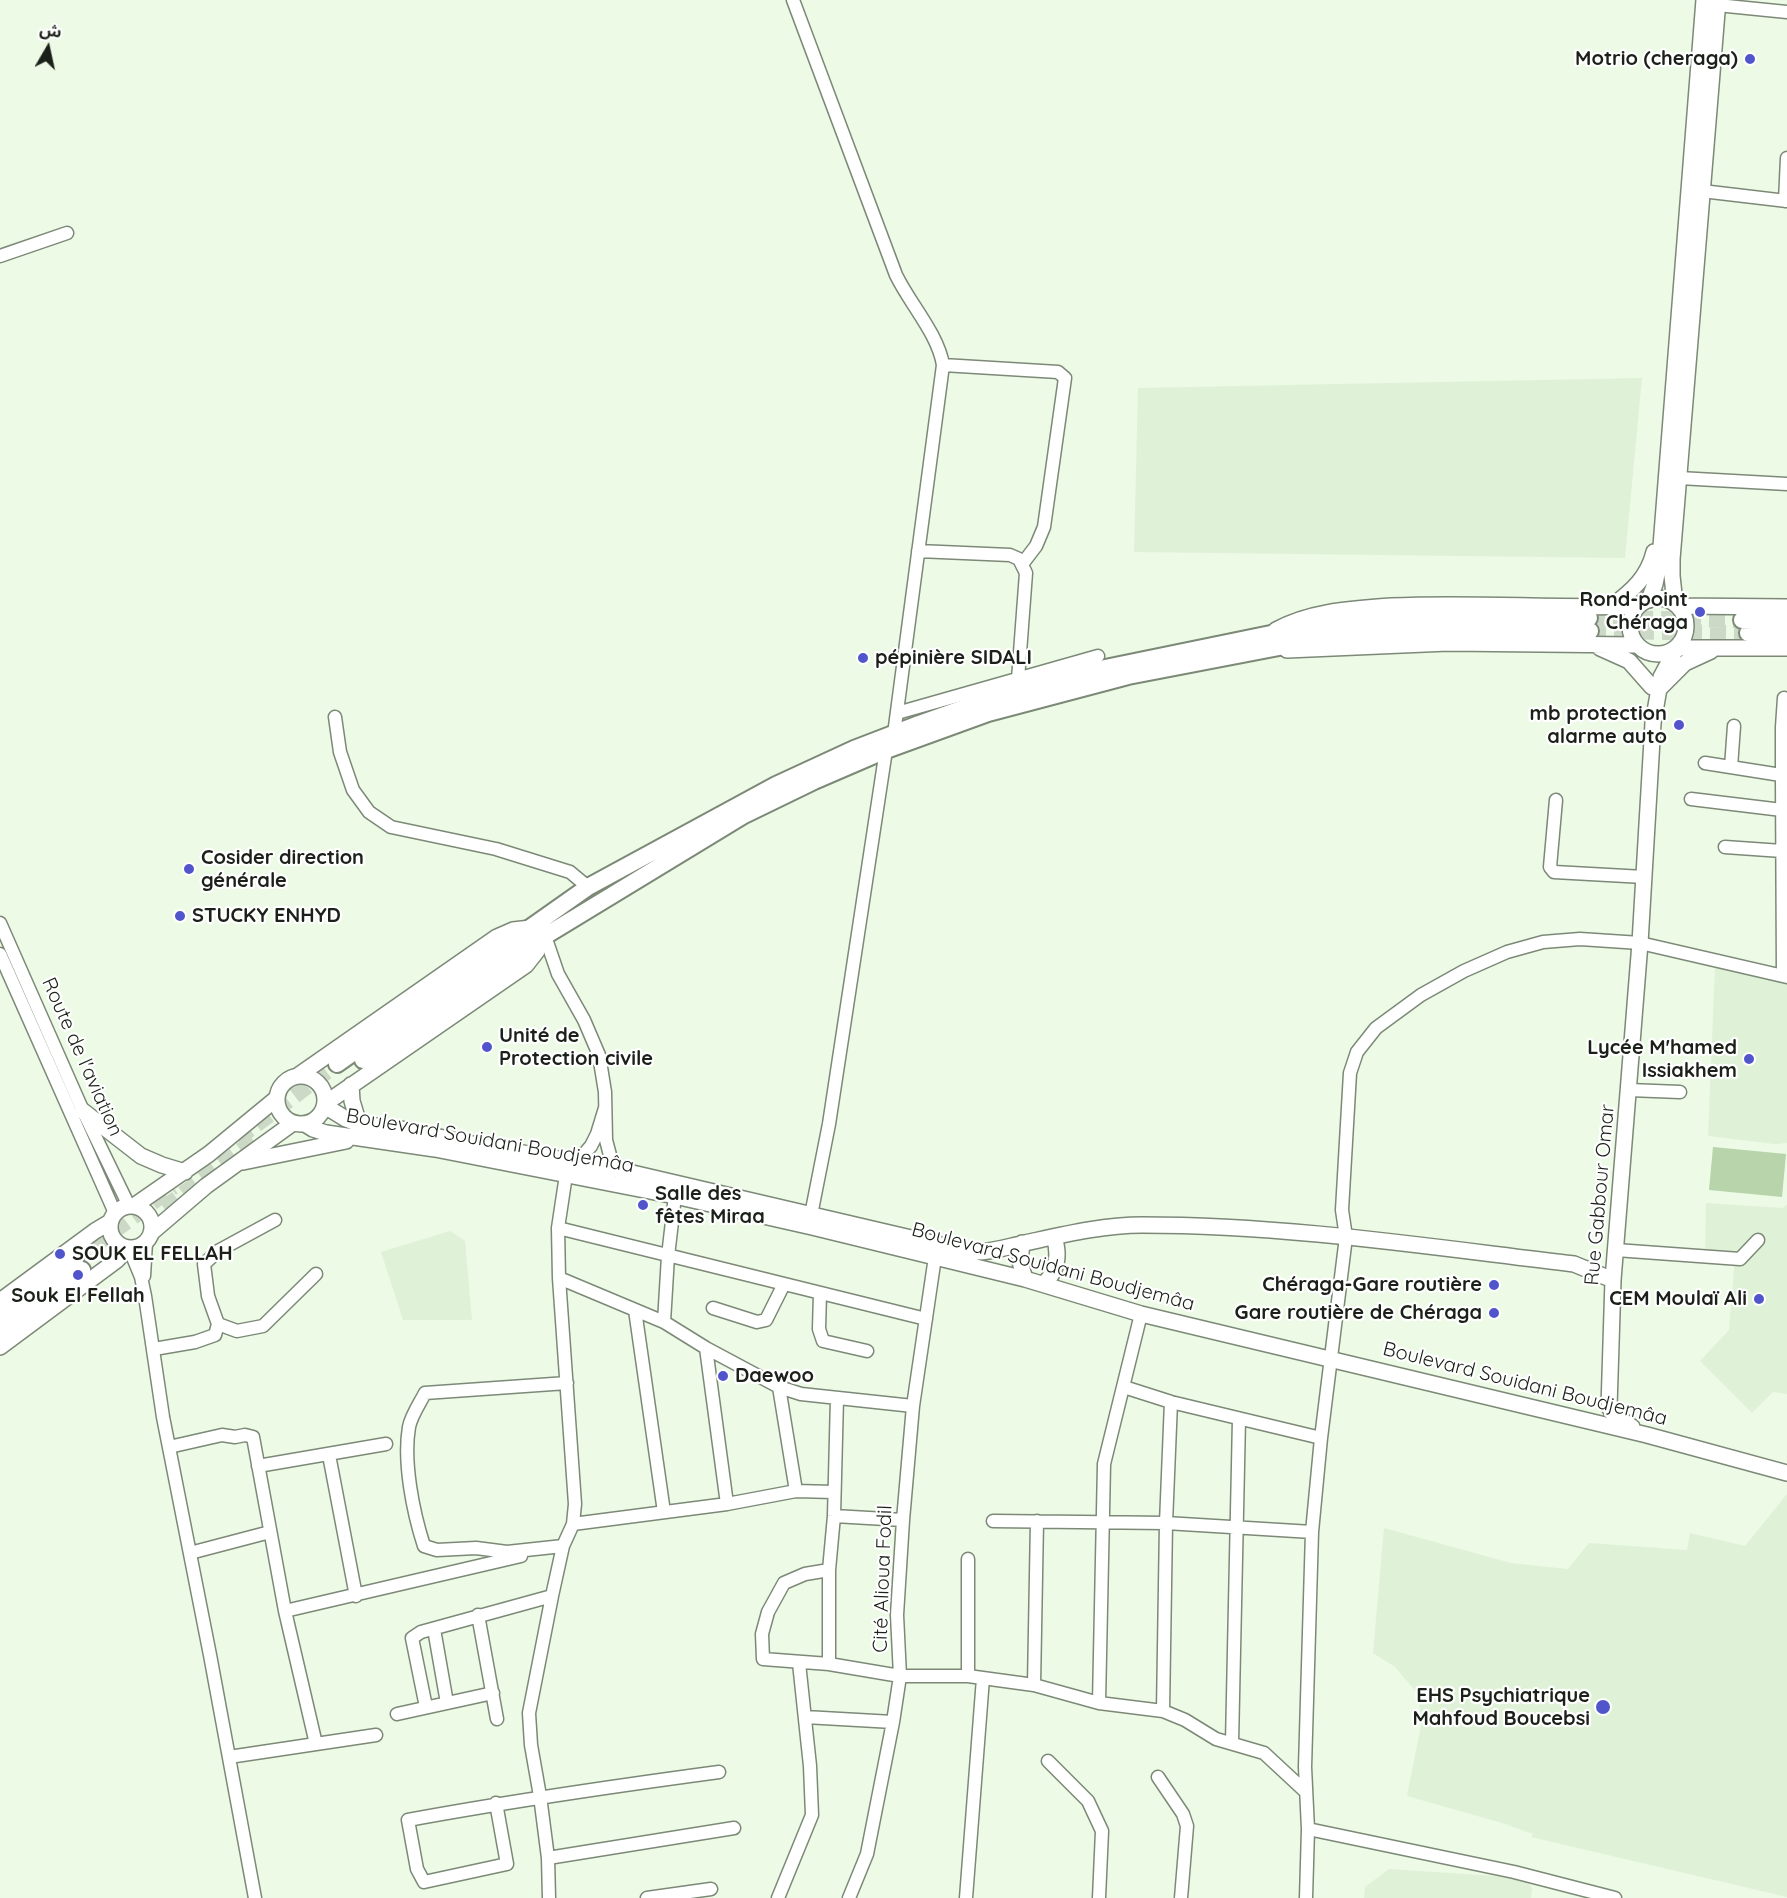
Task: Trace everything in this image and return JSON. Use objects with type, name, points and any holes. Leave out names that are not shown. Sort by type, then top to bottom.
[{"type":"highway","points":[[1787,621],[1745,627],[1787,634]]},
{"type":"highway","points":[[539,935],[588,886],[776,784],[854,749],[984,701],[1076,674],[1266,642],[1387,632],[1590,631]]},
{"type":"highway","points":[[344,1075],[539,935],[744,815],[814,781],[886,750],[988,713],[1081,687],[1266,642]]},
{"type":"highway","points":[[0,1316],[78,1265],[0,1332]]},
{"type":"main road","points":[[1677,649],[1684,640],[1686,631],[1684,613],[1677,604],[1672,568],[1702,191],[1713,2]]},
{"type":"main road","points":[[1638,647],[1629,629],[1630,621],[1658,576],[1713,2]]},
{"type":"main road","points":[[1612,606],[1633,590],[1647,573],[1663,520]]},
{"type":"main road","points":[[1266,642],[1306,617],[1372,608],[1439,604],[1612,606],[1643,603],[1660,598],[1677,604],[1787,607]]},
{"type":"main road","points":[[1590,631],[1662,654],[1677,649],[1787,648]]},
{"type":"main road","points":[[1590,631],[1629,661],[1656,688],[1685,663],[1702,654],[1722,648]]},
{"type":"main road","name":"Rue Gabbour Omar","points":[[1638,647],[1656,688]]},
{"type":"main road","name":"Rue Gabbour Omar","points":[[1608,1398],[1613,1280],[1640,943],[1656,688],[1665,667],[1677,649]]},
{"type":"main road","points":[[299,1123],[287,1120],[279,1110],[277,1098],[281,1085],[286,1080],[299,1075],[497,937],[513,930],[539,935]]},
{"type":"main road","points":[[299,1075],[311,1077],[321,1085],[324,1090],[325,1105]]},
{"type":"main road","points":[[122,1212],[110,1232],[114,1241],[128,1248],[136,1248],[234,1164],[299,1123],[320,1116],[344,1075]]},
{"type":"main road","points":[[234,1164],[297,1150],[359,1131],[344,1075]]},
{"type":"main road","points":[[0,1301],[122,1212],[185,1172],[277,1098]]},
{"type":"main road","name":"Boulevard Souidani Boudjemâa","points":[[325,1105],[359,1131],[425,1147],[566,1174],[609,1175],[811,1215],[971,1252],[993,1251],[1022,1243]]},
{"type":"main road","points":[[83,1111],[141,1156],[185,1172]]},
{"type":"main road","name":"Boulevard Souidani Boudjemâa","points":[[299,1123],[319,1132],[429,1134],[482,1146],[577,1162],[675,1196],[1025,1279],[1141,1314],[1647,1435],[1787,1473]]},
{"type":"main road","points":[[122,1212],[147,1213],[152,1222],[149,1237]]},
{"type":"main road","points":[[1025,1279],[1020,1262],[1022,1243],[1120,1226],[1141,1225],[1316,1232],[1574,1264],[1613,1280]]},
{"type":"main road","points":[[1044,1284],[1056,1266],[1058,1251],[1054,1237]]},
{"type":"main road","points":[[0,1347],[117,1260],[128,1248]]},
{"type":"main road","points":[[1579,1419],[1601,1407],[1608,1398]]},
{"type":"main road","points":[[1608,1398],[1609,1407],[1614,1415],[1647,1435]]},
{"type":"street","points":[[793,0],[896,275],[936,342],[943,365],[894,734]]},
{"type":"street","points":[[1713,2],[1787,12]]},
{"type":"street","points":[[1702,191],[1786,201],[1787,158]]},
{"type":"street","points":[[0,256],[67,233]]},
{"type":"street","points":[[943,365],[1058,372],[1065,378],[1044,527],[1036,546],[1023,563]]},
{"type":"street","points":[[1679,478],[1787,484]]},
{"type":"street","points":[[918,551],[1010,555],[1023,563],[1026,573],[1018,679]]},
{"type":"street","points":[[897,713],[1098,656]]},
{"type":"street","points":[[1306,1898],[1308,1829],[1305,1767],[1312,1532],[1321,1438],[1346,1237],[1342,1210],[1350,1073],[1357,1052],[1376,1028],[1421,995],[1464,971],[1507,952],[1543,942],[1580,939],[1640,943],[1785,976],[1782,851],[1784,698]]},
{"type":"street","points":[[335,717],[340,752],[353,790],[369,812],[391,827],[496,849],[570,872],[588,886]]},
{"type":"street","points":[[1731,767],[1734,726]]},
{"type":"street","points":[[811,1215],[829,1124],[886,750]]},
{"type":"street","points":[[1705,763],[1781,775],[1782,779]]},
{"type":"street","points":[[1691,799],[1782,810]]},
{"type":"street","points":[[1556,800],[1550,867],[1554,872],[1644,877]]},
{"type":"street","points":[[1725,847],[1782,851]]},
{"type":"street","name":"Route de l'aviation","points":[[0,923],[83,1111],[122,1212]]},
{"type":"street","points":[[539,935],[584,1020],[599,1055],[603,1073],[609,1175]]},
{"type":"street","points":[[0,954],[122,1212]]},
{"type":"street","points":[[1629,1090],[1680,1092]]},
{"type":"street","points":[[549,1898],[548,1858],[531,1745],[529,1713],[552,1596],[564,1546],[573,1524],[575,1484],[559,1278],[558,1228],[566,1174],[594,1140],[604,1108]]},
{"type":"street","points":[[664,1322],[675,1196]]},
{"type":"street","points":[[154,1349],[195,1342],[215,1335],[218,1324],[208,1296],[204,1264],[218,1251],[275,1220]]},
{"type":"street","points":[[558,1228],[926,1319]]},
{"type":"street","points":[[145,1296],[144,1264],[149,1237]]},
{"type":"street","points":[[1616,1250],[1740,1259],[1758,1240]]},
{"type":"street","points":[[128,1248],[141,1277],[145,1296],[170,1446],[255,1898]]},
{"type":"street","name":"Cité Alioua Fodil","points":[[849,1898],[867,1854],[900,1676],[897,1614],[903,1520],[913,1406],[935,1257]]},
{"type":"street","points":[[218,1324],[237,1331],[263,1326],[315,1274]]},
{"type":"street","points":[[559,1278],[664,1322],[706,1348],[779,1387],[801,1394],[913,1406]]},
{"type":"street","points":[[713,1308],[757,1322],[766,1320],[784,1284]]},
{"type":"street","points":[[820,1293],[819,1329],[823,1341],[867,1351]]},
{"type":"street","points":[[635,1310],[664,1512]]},
{"type":"street","points":[[1100,1703],[1104,1464],[1141,1314]]},
{"type":"street","points":[[706,1348],[728,1503]]},
{"type":"street","points":[[564,1546],[507,1552],[476,1548],[437,1550],[424,1546],[416,1522],[408,1468],[409,1425],[425,1393],[567,1383]]},
{"type":"street","points":[[779,1387],[796,1491]]},
{"type":"street","points":[[1124,1387],[1171,1402],[1321,1438]]},
{"type":"street","points":[[829,1664],[829,1570],[834,1516],[837,1398]]},
{"type":"street","points":[[1163,1711],[1166,1523],[1171,1402]]},
{"type":"street","points":[[1232,1743],[1239,1419]]},
{"type":"street","points":[[170,1446],[222,1435],[253,1437],[285,1611],[316,1744]]},
{"type":"street","points":[[258,1466],[386,1444]]},
{"type":"street","points":[[329,1455],[356,1596]]},
{"type":"street","points":[[573,1524],[728,1503],[796,1491],[833,1492]]},
{"type":"street","points":[[834,1516],[903,1520]]},
{"type":"street","points":[[993,1521],[1166,1523],[1312,1532]]},
{"type":"street","points":[[1034,1685],[1036,1521]]},
{"type":"street","points":[[190,1554],[270,1532]]},
{"type":"street","points":[[285,1611],[564,1546]]},
{"type":"street","points":[[968,1559],[968,1676]]},
{"type":"street","points":[[829,1570],[805,1574],[784,1583],[768,1612],[762,1634],[763,1659],[829,1664],[900,1676],[968,1676],[1034,1685],[1100,1703],[1163,1711],[1185,1720],[1216,1739],[1264,1753],[1306,1792]]},
{"type":"street","points":[[426,1707],[411,1638],[421,1632],[477,1615],[552,1596]]},
{"type":"street","points":[[477,1615],[497,1719]]},
{"type":"street","points":[[434,1629],[447,1703]]},
{"type":"street","points":[[778,1898],[812,1815],[799,1663]]},
{"type":"street","points":[[966,1898],[983,1678]]},
{"type":"street","points":[[397,1714],[493,1692]]},
{"type":"street","points":[[805,1717],[893,1722]]},
{"type":"street","points":[[229,1757],[376,1735]]},
{"type":"street","points":[[1048,1761],[1088,1801],[1102,1831],[1099,1898]]},
{"type":"street","points":[[496,1803],[507,1864],[424,1882],[417,1869],[408,1820],[496,1803],[540,1796],[719,1772]]},
{"type":"street","points":[[1158,1777],[1183,1814],[1187,1826],[1181,1898]]},
{"type":"street","points":[[548,1858],[734,1828]]},
{"type":"street","points":[[1308,1829],[1514,1872],[1615,1898]]},
{"type":"street","points":[[647,1898],[711,1889]]},
{"type":"shaded area","points":[[1642,378],[1625,558],[1134,552],[1138,388]]},
{"type":"shaded area","name":"Lycée M'hamed Issiakhem","points":[[1715,967],[1787,983],[1787,1143],[1774,1144],[1708,1136]]},
{"type":"shaded area","points":[[1713,1147],[1786,1154],[1782,1197],[1709,1190]]},
{"type":"shaded area","name":"CEM Moulaï Ali","points":[[1706,1203],[1783,1208],[1787,1204],[1787,1394],[1773,1392],[1752,1413],[1700,1361],[1729,1330],[1735,1257],[1705,1254]]},
{"type":"shaded area","points":[[450,1231],[465,1241],[472,1320],[403,1320],[381,1252]]},
{"type":"shaded area","name":"EHS Psychiatrique Mahfoud Boucebsi","points":[[1787,1494],[1787,1897],[1531,1837],[1533,1834],[1502,1823],[1407,1796],[1422,1720],[1417,1693],[1395,1667],[1373,1653],[1384,1528],[1511,1563],[1568,1569],[1589,1543],[1687,1550],[1690,1533],[1745,1546]]},
{"type":"shaded area","points":[[1389,1869],[1496,1876],[1528,1882],[1532,1888],[1531,1898],[1364,1898],[1365,1887]]},
{"type":"tunnel","points":[[1589,618],[1742,620]]},
{"type":"tunnel","points":[[1590,631],[1748,633]]},
{"type":"tunnel","points":[[237,1139],[337,1064]]},
{"type":"tunnel","points":[[164,1208],[259,1137]]},
{"type":"tunnel","points":[[75,1260],[173,1187]]},
{"type":"place","name":"Motrio (cheraga)","points":[[1750,59]]},
{"type":"place","name":"Rond-point Chéraga","points":[[1700,612]]},
{"type":"place","name":"pépinière SIDALI","points":[[863,658]]},
{"type":"place","name":"mb protection alarme auto","points":[[1679,725]]},
{"type":"place","name":"Cosider direction générale","points":[[189,869]]},
{"type":"place","name":"STUCKY ENHYD","points":[[180,916]]},
{"type":"place","name":"Unité de Protection civile","points":[[487,1047]]},
{"type":"place","name":"Lycée M'hamed Issiakhem","points":[[1749,1059]]},
{"type":"place","name":"Salle des fêtes Miraa","points":[[643,1205]]},
{"type":"place","name":"SOUK EL FELLAH","points":[[60,1254]]},
{"type":"place","name":"Souk El Fellah","points":[[78,1275]]},
{"type":"place","name":"Chéraga-Gare routière","points":[[1494,1285]]},
{"type":"place","name":"CEM Moulaï Ali","points":[[1759,1299]]},
{"type":"place","name":"Gare routière de Chéraga","points":[[1494,1313]]},
{"type":"place","name":"Daewoo","points":[[723,1376]]},
{"type":"place","name":"EHS Psychiatrique Mahfoud Boucebsi","points":[[1603,1707]]}]
